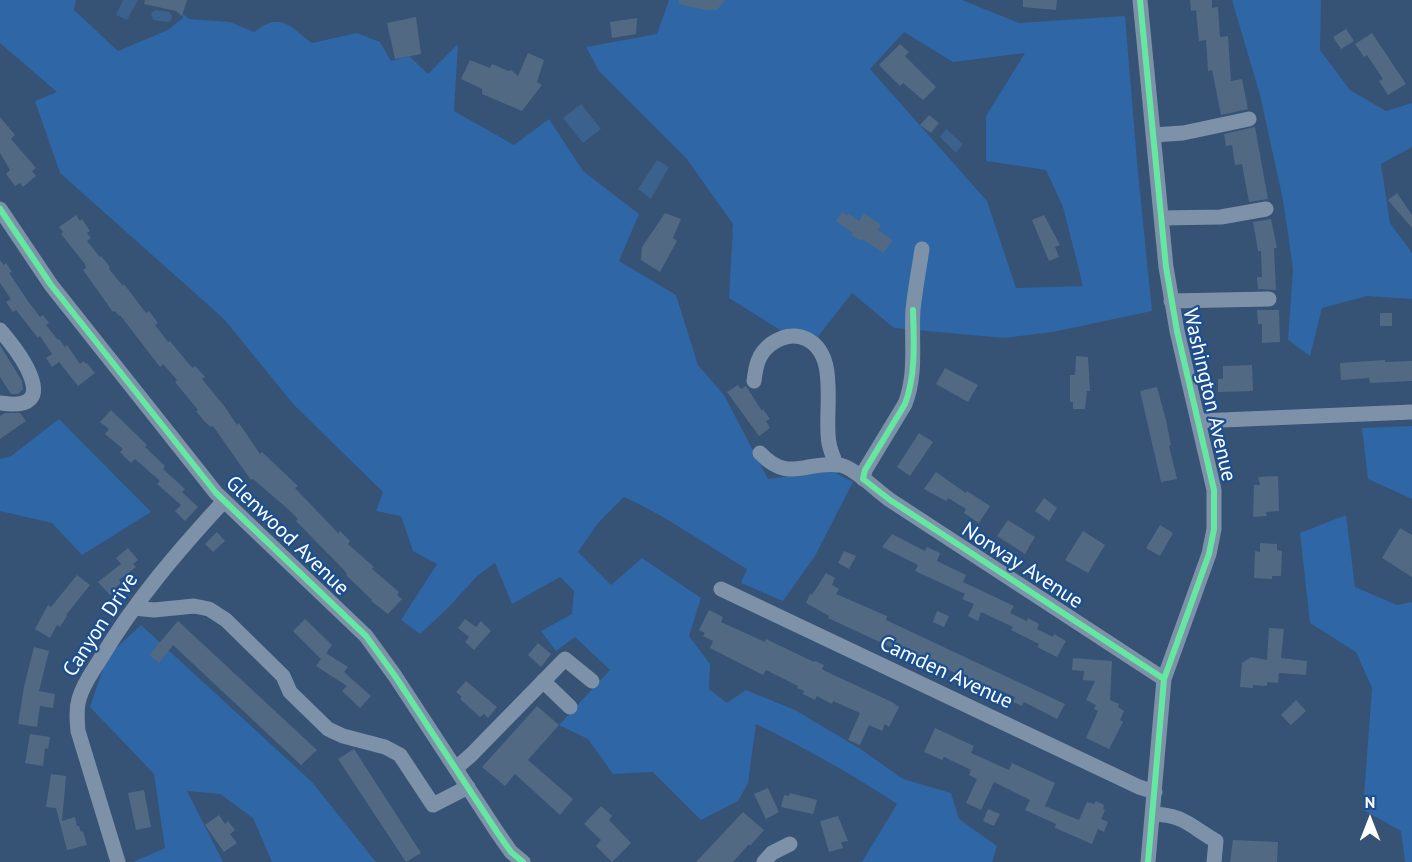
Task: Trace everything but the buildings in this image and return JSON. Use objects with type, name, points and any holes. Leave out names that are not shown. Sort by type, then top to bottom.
[{"type":"street","name":"Washington Avenue","points":[[1140,0],[1171,301],[1214,490],[1214,529],[1209,554],[1164,679],[1148,862]]},
{"type":"street","points":[[1153,135],[1183,133],[1248,119]]},
{"type":"street","name":"Glenwood Avenue","points":[[0,209],[51,285],[223,502],[366,636],[507,845],[523,862]]},
{"type":"street","points":[[1161,218],[1221,217],[1266,209]]},
{"type":"street","points":[[863,479],[865,470],[905,404],[909,392],[914,334],[913,310],[922,249]]},
{"type":"street","points":[[1171,301],[1269,299]]},
{"type":"street","points":[[0,330],[12,345],[34,382],[33,394],[27,402],[16,405],[0,403]]},
{"type":"street","points":[[754,381],[757,360],[766,348],[778,339],[790,335],[813,342],[826,366],[829,442],[836,465],[783,469],[769,462],[760,453]]},
{"type":"street","points":[[1198,422],[1412,412]]},
{"type":"street","name":"Norway Avenue","points":[[836,465],[847,468],[890,500],[1164,679]]},
{"type":"street","name":"Canyon Drive","points":[[118,862],[78,731],[76,716],[79,700],[85,685],[110,643],[134,608],[177,551],[223,502]]},
{"type":"street","name":"Camden Avenue","points":[[721,589],[900,676],[1139,787],[1155,792]]},
{"type":"street","points":[[134,608],[154,610],[194,606],[208,609],[226,620],[283,676],[290,692],[328,729],[400,754],[433,806],[468,787]]},
{"type":"street","points":[[456,768],[566,658],[592,681]]},
{"type":"street","points":[[543,681],[570,707]]},
{"type":"street","points":[[1153,814],[1171,815],[1184,819],[1216,841],[1214,862]]},
{"type":"street","points":[[764,862],[772,853],[790,844]]},
{"type":"shaded area","points":[[0,0],[76,0],[74,10],[118,51],[168,30],[183,18],[183,14],[189,19],[230,22],[254,32],[271,22],[284,23],[312,43],[357,33],[380,42],[391,61],[409,56],[428,74],[458,44],[454,111],[514,145],[549,119],[583,171],[639,214],[619,261],[676,295],[698,365],[724,395],[768,479],[832,471],[853,482],[815,556],[783,601],[741,583],[747,569],[671,522],[624,497],[598,523],[578,552],[611,585],[642,558],[701,598],[689,636],[710,664],[709,689],[727,703],[746,690],[795,710],[862,750],[903,779],[951,793],[959,819],[997,846],[992,862],[862,862],[897,804],[828,762],[756,724],[748,783],[738,801],[701,820],[653,772],[613,774],[588,739],[559,725],[610,670],[575,637],[556,651],[541,631],[572,614],[574,591],[560,577],[512,604],[495,563],[477,576],[420,634],[401,620],[437,564],[413,551],[401,516],[376,511],[383,492],[294,405],[224,319],[60,173],[35,101],[57,92],[0,43]]},
{"type":"shaded area","points":[[123,0],[138,0],[127,20],[116,15]]},
{"type":"shaded area","points":[[669,0],[962,0],[1019,23],[1125,16],[1152,311],[1053,332],[1004,338],[894,328],[852,293],[809,348],[729,298],[733,224],[686,158],[599,71],[586,47],[657,34]],"holes":[[[904,32],[953,62],[1025,53],[986,116],[986,161],[1046,170],[1063,207],[1083,286],[1016,288],[987,201],[870,69]]]},
{"type":"shaded area","points":[[1232,0],[1321,0],[1320,50],[1350,90],[1386,111],[1412,103],[1412,147],[1381,164],[1390,223],[1412,253],[1412,299],[1367,296],[1322,308],[1310,356],[1288,340],[1293,269],[1283,200],[1260,95]]},
{"type":"shaded area","points":[[155,10],[169,12],[172,16],[171,20],[168,22],[153,20],[151,13]]},
{"type":"shaded area","points":[[581,104],[601,129],[583,143],[563,118]]},
{"type":"shaded area","points":[[946,129],[963,144],[956,153],[940,137]]},
{"type":"shaded area","points":[[657,160],[669,167],[651,199],[638,189]]},
{"type":"shaded area","points":[[59,419],[151,512],[82,555],[52,523],[0,511],[0,459],[11,456]]},
{"type":"shaded area","points":[[1412,426],[1412,499],[1368,479],[1362,428]]},
{"type":"shaded area","points":[[1346,515],[1355,587],[1397,605],[1412,602],[1412,862],[1405,862],[1401,831],[1363,810],[1372,688],[1356,652],[1310,623],[1300,533]]},
{"type":"shaded area","points":[[141,625],[312,782],[376,862],[272,862],[253,818],[220,794],[187,791],[223,862],[133,862],[165,848],[154,774],[90,707],[107,657]]},
{"type":"cycle path","points":[[1140,0],[1166,267],[1177,331],[1214,490],[1214,529],[1209,554],[1164,679],[1148,862]]},
{"type":"cycle path","points":[[0,209],[51,285],[216,493],[366,636],[395,676],[497,832],[511,852],[523,862]]},
{"type":"cycle path","points":[[913,310],[913,358],[909,393],[905,404],[865,470],[863,479],[890,500],[1164,679]]}]
